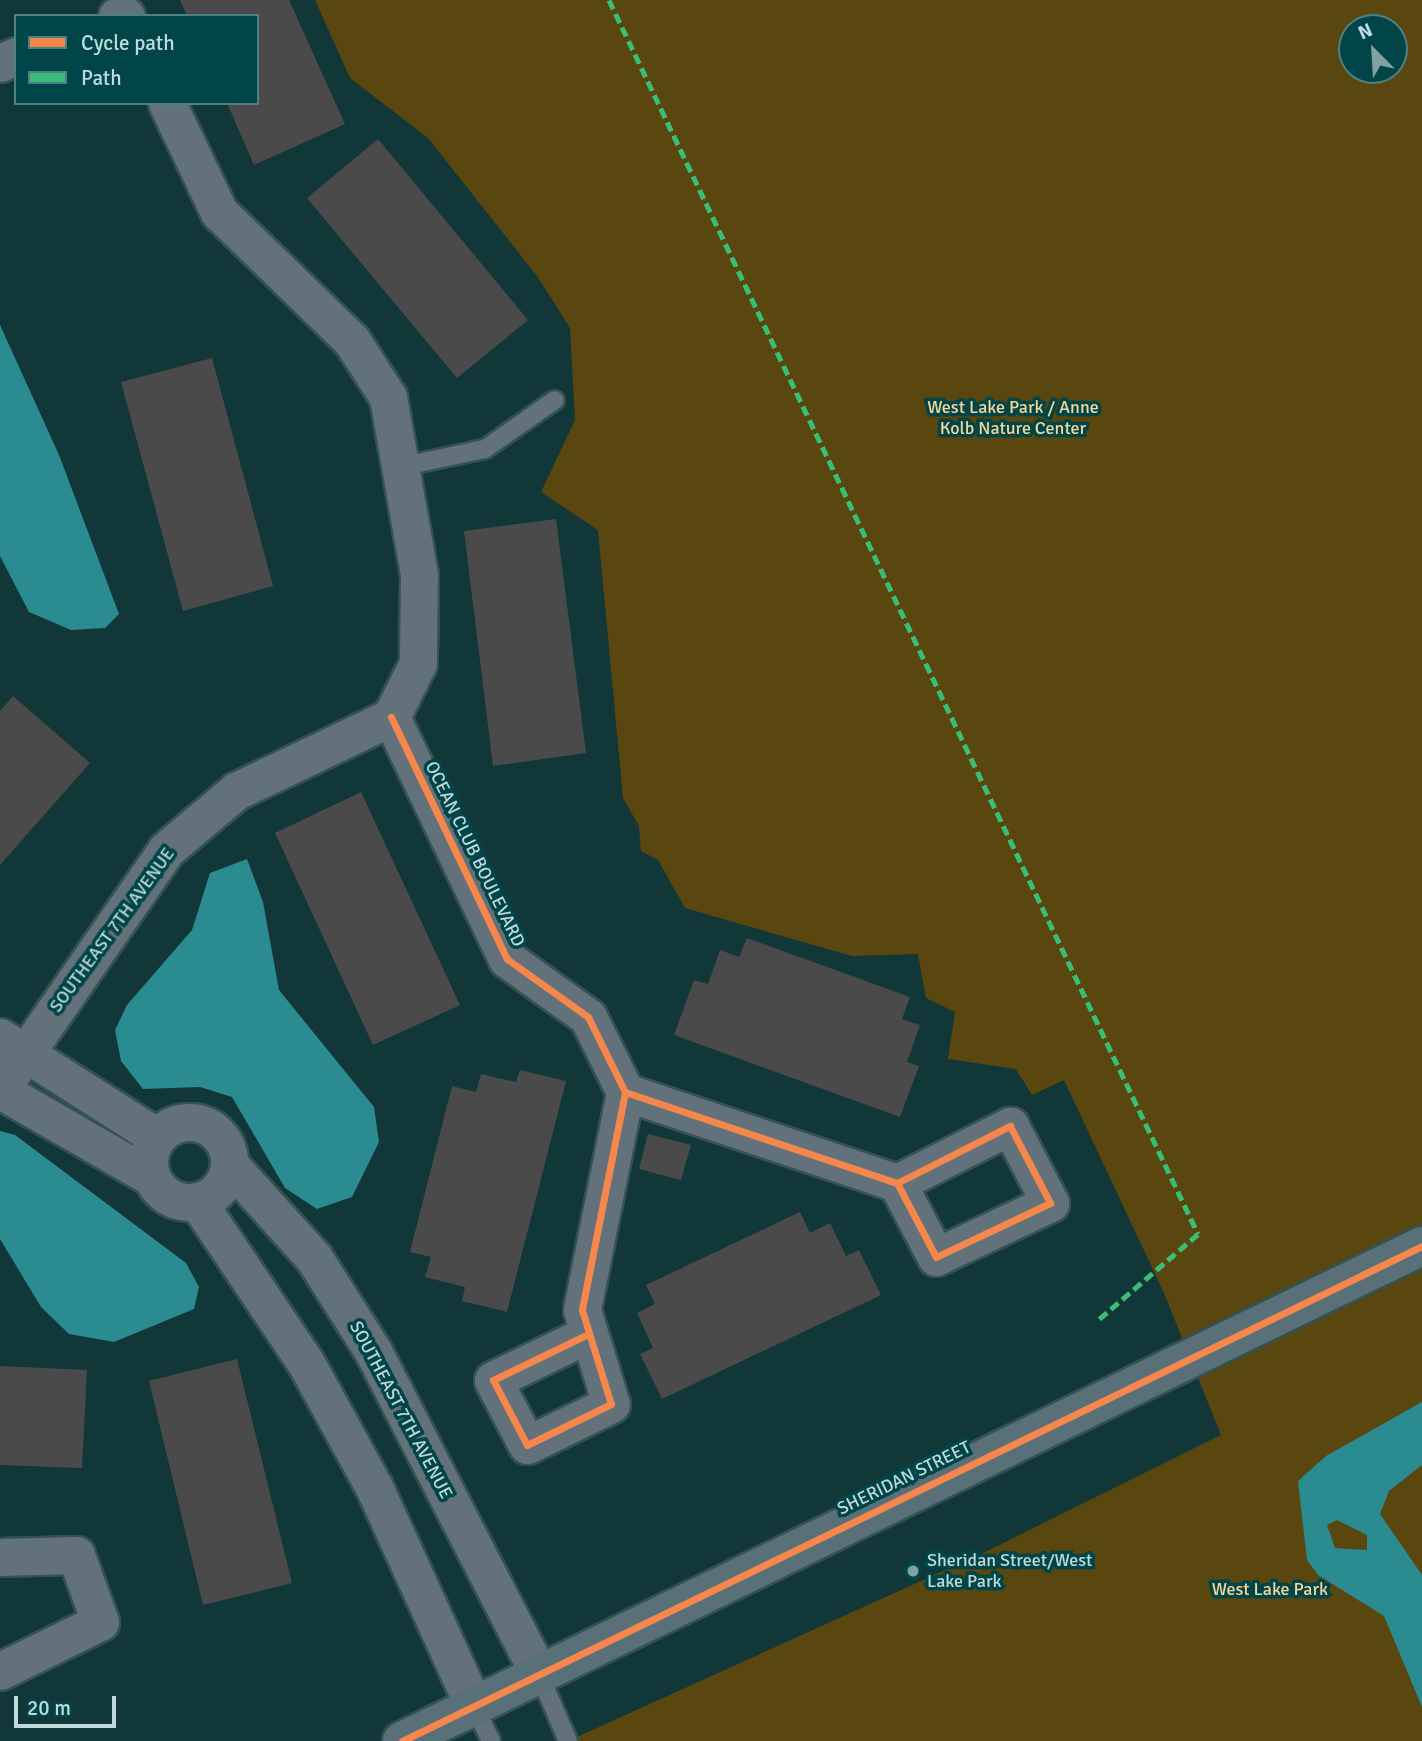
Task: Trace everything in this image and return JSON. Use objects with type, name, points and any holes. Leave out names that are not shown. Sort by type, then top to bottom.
[{"type":"main road","name":"SHERIDAN STREET","points":[[402,1741],[1422,1246]]},
{"type":"street","points":[[168,105],[219,212],[352,341],[388,397],[419,575],[418,663],[391,717]]},
{"type":"street","name":"SOUTHEAST 7TH AVENUE","points":[[0,1090],[12,1044],[166,850],[236,791],[391,717]]},
{"type":"street","name":"OCEAN CLUB BOULEVARD","points":[[391,717],[507,959],[588,1017],[625,1092]]},
{"type":"street","points":[[12,1044],[157,1137]]},
{"type":"street","points":[[0,1090],[151,1177],[170,1198],[197,1201],[220,1189],[230,1165],[224,1141],[205,1124],[179,1122],[157,1137],[148,1163],[151,1177]]},
{"type":"street","points":[[588,1334],[582,1310],[625,1092],[897,1183]]},
{"type":"street","name":"SOUTHEAST 7TH AVENUE","points":[[230,1165],[314,1258],[374,1353],[540,1676]]},
{"type":"street","points":[[197,1201],[306,1363],[374,1487],[474,1706]]},
{"type":"street","points":[[0,1556],[76,1556],[100,1622],[0,1671]]},
{"type":"lane","points":[[400,467],[485,449],[555,400]]},
{"type":"lane","points":[[540,1676],[568,1741]]},
{"type":"lane","points":[[474,1706],[491,1741]]},
{"type":"green space","name":"West Lake Park / Anne Kolb Nature Center","points":[[315,0],[1422,0],[1422,1741],[568,1741],[985,1552],[1221,1435],[1164,1293],[1064,1080],[1032,1095],[1016,1069],[948,1059],[955,1012],[926,998],[918,954],[852,956],[685,908],[658,860],[641,851],[639,826],[623,798],[598,530],[541,492],[575,420],[570,328],[537,276],[428,138],[350,78]]},
{"type":"water","points":[[0,325],[59,455],[119,614],[105,628],[71,630],[29,612],[0,556]]},
{"type":"water","points":[[247,859],[263,902],[279,990],[374,1107],[379,1142],[352,1197],[317,1209],[285,1188],[232,1097],[200,1087],[143,1089],[121,1061],[115,1030],[127,1005],[192,930],[210,873]]},
{"type":"water","points":[[0,1131],[15,1135],[186,1263],[199,1287],[194,1309],[114,1342],[69,1334],[41,1307],[0,1239]]},
{"type":"water","points":[[1422,1402],[1422,1465],[1389,1491],[1380,1514],[1422,1575],[1422,1707],[1384,1616],[1318,1575],[1307,1560],[1298,1481],[1326,1456]],"holes":[[[1337,1520],[1367,1535],[1367,1550],[1335,1548],[1327,1525]]]},
{"type":"building","points":[[180,0],[289,0],[345,124],[254,165],[228,105],[259,105],[259,14],[186,14]]},
{"type":"building","points":[[378,139],[528,320],[457,378],[307,198]]},
{"type":"building","points":[[212,358],[273,586],[183,611],[121,382]]},
{"type":"building","points":[[556,519],[586,753],[493,766],[464,531]]},
{"type":"building","points":[[13,696],[90,763],[0,865],[0,711]]},
{"type":"building","points":[[361,792],[460,1005],[373,1045],[275,833]]},
{"type":"building","points":[[747,938],[910,997],[902,1019],[920,1025],[907,1062],[919,1066],[900,1117],[674,1035],[694,980],[708,984],[720,950],[739,957]]},
{"type":"building","points":[[520,1070],[566,1081],[507,1312],[462,1301],[465,1287],[425,1277],[431,1257],[410,1252],[452,1086],[476,1092],[481,1074],[516,1082]]},
{"type":"building","points":[[648,1134],[691,1145],[681,1180],[639,1169]]},
{"type":"building","points":[[800,1212],[810,1233],[830,1223],[846,1256],[859,1250],[881,1295],[662,1399],[640,1354],[653,1348],[637,1313],[655,1304],[646,1285]]},
{"type":"building","points":[[237,1359],[292,1583],[203,1605],[149,1381]]},
{"type":"building","points":[[0,1366],[87,1370],[82,1468],[0,1465]]},
{"type":"marked path","points":[[609,0],[1198,1234],[1098,1320]]},
{"type":"cycle path","points":[[391,717],[507,959],[588,1017],[625,1092],[582,1310],[611,1404],[527,1445],[493,1380],[588,1334]]},
{"type":"cycle path","points":[[625,1092],[897,1183],[1010,1126],[1050,1203],[936,1257],[897,1183]]},
{"type":"cycle path","points":[[402,1741],[1422,1246]]},
{"type":"place","name":"Sheridan Street/West Lake Park","points":[[913,1571]]},
{"type":"park label","name":"West Lake Park","points":[[1270,1589]]}]
